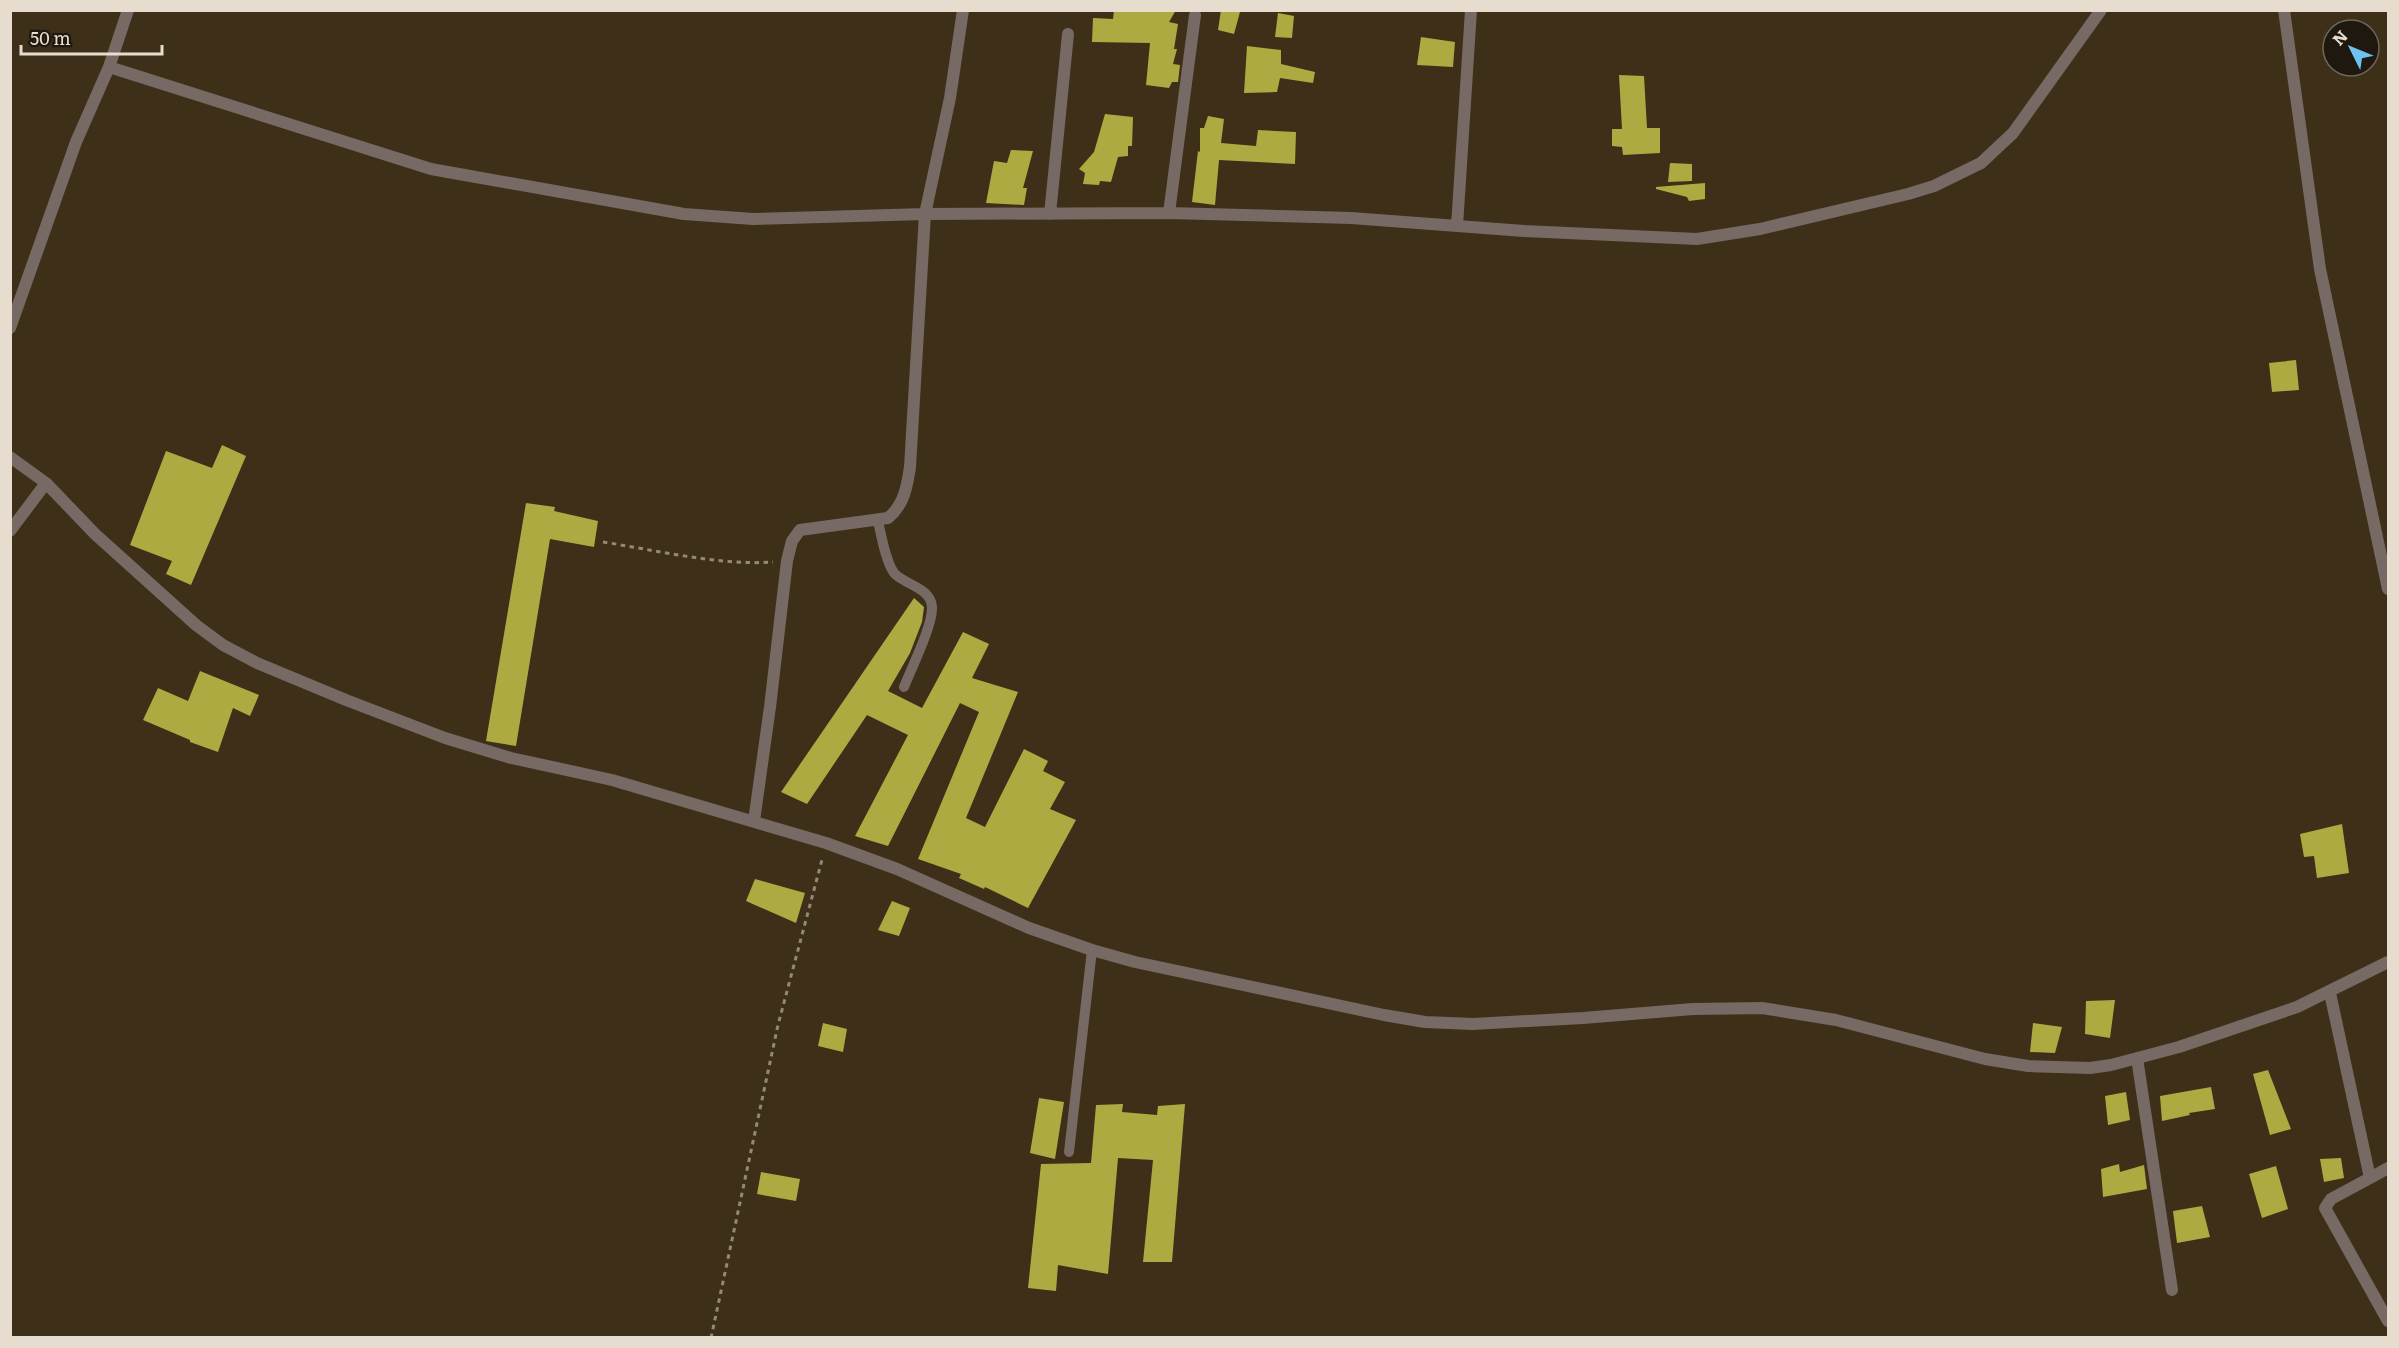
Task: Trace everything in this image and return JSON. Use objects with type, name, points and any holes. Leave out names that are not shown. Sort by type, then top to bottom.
[{"type":"street","points":[[10,328],[76,142],[109,67],[128,10]]},
{"type":"street","points":[[754,821],[787,561],[792,541],[800,530],[888,518],[902,501],[909,477],[925,214],[950,98],[963,10]]},
{"type":"street","points":[[1457,226],[1471,10]]},
{"type":"street","points":[[109,67],[431,169],[684,214],[753,219],[925,214],[1169,213],[1351,218],[1697,239],[1760,229],[1926,189],[1968,171],[1997,150],[2032,108],[2101,10]]},
{"type":"street","points":[[2284,10],[2320,269],[2388,589]]},
{"type":"street","points":[[1169,213],[1195,15]]},
{"type":"street","points":[[1050,214],[1068,34]]},
{"type":"street","points":[[10,457],[45,483],[95,534],[196,625],[223,645],[257,663],[445,738],[511,758],[612,780],[826,843],[925,881],[1029,928],[1092,950],[1169,969],[1425,1022],[1473,1024],[1693,1009],[1762,1008],[1836,1020],[1985,1059],[2028,1066],[2090,1068],[2138,1058],[2297,1007],[2330,993],[2388,962]]},
{"type":"street","points":[[10,531],[45,483]]},
{"type":"street","points":[[2330,993],[2370,1178]]},
{"type":"street","points":[[2138,1058],[2172,1290]]},
{"type":"street","points":[[2388,1168],[2331,1199],[2325,1208],[2388,1321]]},
{"type":"lane","points":[[878,521],[891,568],[902,579],[927,595],[933,609],[926,633],[904,687]]},
{"type":"lane","points":[[1069,1152],[1092,950]]},
{"type":"path","points":[[603,542],[755,563],[787,561]]},
{"type":"path","points":[[711,1338],[778,1025],[826,843]]},
{"type":"building","points":[[1114,10],[1176,10],[1169,22],[1178,24],[1174,49],[1177,49],[1173,64],[1180,65],[1178,82],[1172,82],[1169,88],[1146,85],[1150,43],[1092,42],[1093,18],[1113,19]]},
{"type":"building","points":[[1221,10],[1240,12],[1234,34],[1218,30]]},
{"type":"building","points":[[1278,13],[1294,16],[1292,38],[1275,37]]},
{"type":"building","points":[[1421,37],[1455,42],[1453,67],[1417,65]]},
{"type":"building","points":[[1247,46],[1281,50],[1281,64],[1315,72],[1313,83],[1280,78],[1277,92],[1244,93]]},
{"type":"building","points":[[1619,75],[1644,76],[1647,128],[1660,128],[1660,153],[1623,155],[1622,147],[1612,146],[1612,129],[1622,129]]},
{"type":"building","points":[[1105,114],[1133,117],[1132,146],[1128,146],[1128,156],[1118,157],[1111,182],[1100,181],[1099,185],[1083,184],[1085,173],[1079,169],[1094,152]]},
{"type":"building","points":[[1208,116],[1224,119],[1221,143],[1256,146],[1258,130],[1296,132],[1295,164],[1219,160],[1215,205],[1192,202],[1198,151],[1200,152],[1200,128],[1204,128]]},
{"type":"building","points":[[1011,150],[1033,151],[1023,188],[1027,188],[1024,205],[986,203],[994,161],[1007,163]]},
{"type":"building","points":[[1670,163],[1692,164],[1692,181],[1668,182]]},
{"type":"building","points":[[1705,183],[1705,199],[1689,201],[1687,197],[1656,189],[1656,187]]},
{"type":"building","points":[[2296,360],[2299,390],[2272,392],[2269,363]]},
{"type":"building","points":[[222,445],[246,456],[191,585],[166,574],[172,561],[130,545],[166,451],[212,468]]},
{"type":"building","points":[[526,503],[555,507],[554,511],[598,521],[594,547],[550,539],[516,746],[486,741]]},
{"type":"building","points":[[914,598],[924,607],[922,622],[910,653],[888,691],[922,708],[963,632],[989,644],[972,678],[1018,692],[966,818],[985,827],[1024,749],[1048,761],[1043,771],[1065,782],[1050,809],[1076,820],[1028,908],[985,887],[984,889],[959,878],[961,874],[918,859],[979,712],[960,703],[888,846],[855,836],[908,735],[867,715],[807,804],[781,792]]},
{"type":"building","points":[[200,671],[259,695],[250,716],[233,708],[218,752],[143,720],[158,688],[188,701]]},
{"type":"building","points":[[2342,824],[2349,873],[2317,878],[2314,856],[2304,857],[2300,834]]},
{"type":"building","points":[[755,879],[805,893],[796,923],[746,901]]},
{"type":"building","points":[[892,901],[910,908],[899,936],[878,930]]},
{"type":"building","points":[[2115,1000],[2110,1038],[2085,1034],[2086,1001]]},
{"type":"building","points":[[823,1023],[847,1029],[843,1052],[818,1046]]},
{"type":"building","points":[[2033,1023],[2062,1027],[2055,1053],[2030,1052]]},
{"type":"building","points":[[2268,1070],[2291,1129],[2270,1135],[2253,1074]]},
{"type":"building","points":[[2211,1087],[2215,1109],[2189,1113],[2190,1115],[2162,1121],[2160,1096]]},
{"type":"building","points":[[2126,1092],[2130,1120],[2108,1125],[2105,1096]]},
{"type":"building","points":[[1039,1098],[1064,1102],[1055,1159],[1030,1153]]},
{"type":"building","points":[[1123,1104],[1122,1112],[1157,1115],[1158,1106],[1185,1104],[1172,1262],[1143,1262],[1153,1160],[1118,1158],[1108,1274],[1058,1265],[1056,1291],[1028,1288],[1041,1164],[1091,1163],[1096,1105]]},
{"type":"building","points":[[2341,1158],[2344,1178],[2324,1182],[2320,1159]]},
{"type":"building","points":[[2119,1164],[2120,1172],[2144,1165],[2147,1189],[2103,1197],[2101,1169]]},
{"type":"building","points":[[2276,1166],[2288,1209],[2262,1218],[2249,1174]]},
{"type":"building","points":[[761,1172],[800,1179],[796,1201],[757,1194]]},
{"type":"building","points":[[2202,1206],[2210,1237],[2177,1243],[2173,1211]]}]
